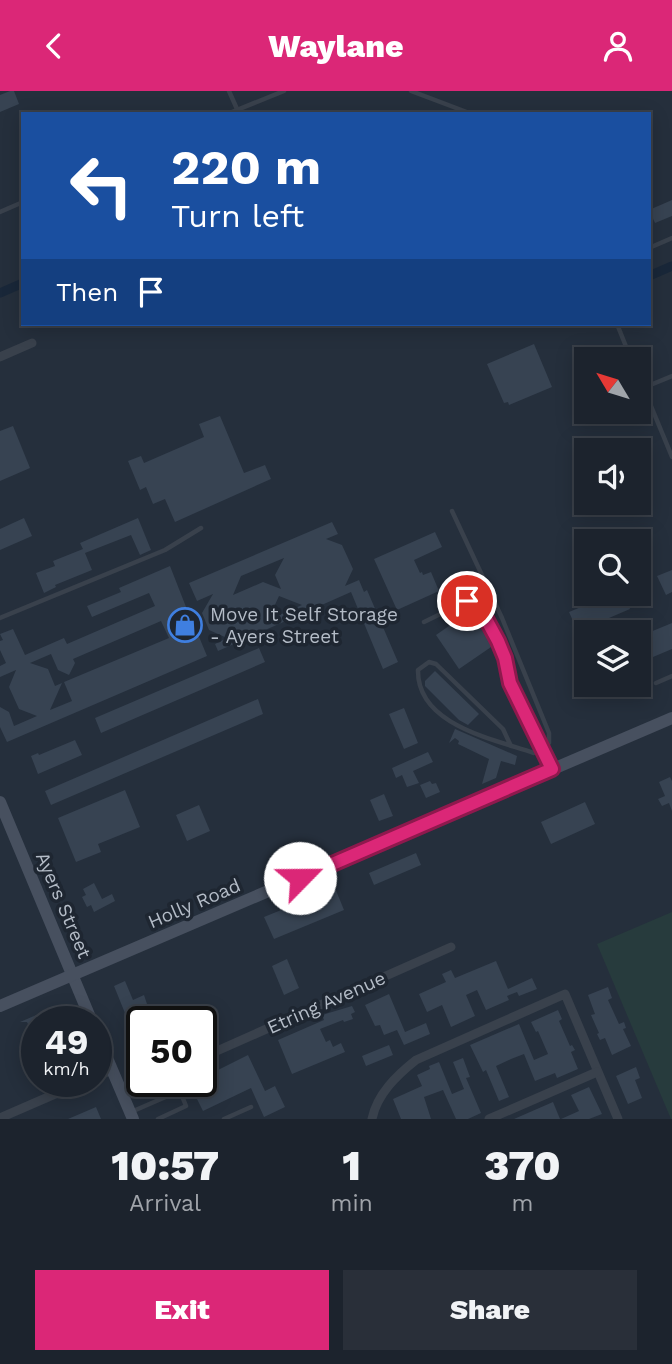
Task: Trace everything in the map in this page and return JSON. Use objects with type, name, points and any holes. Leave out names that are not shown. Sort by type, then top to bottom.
[{"type":"main road","name":"Holly Road","points":[[0,1006],[672,717]]},
{"type":"main road","name":"Ayers Street","points":[[0,802],[85,1006]]},
{"type":"main road","points":[[112,1070],[131,1115]]},
{"type":"street","points":[[0,357],[32,343]]},
{"type":"street","name":"Etring Avenue","points":[[217,1051],[451,947]]},
{"type":"street","points":[[372,1119],[384,1092],[398,1074],[415,1060],[565,994],[618,1119]]},
{"type":"street","points":[[489,1119],[597,1072]]},
{"type":"street","points":[[122,1093],[126,1091]]},
{"type":"street","points":[[0,1118],[48,1097]]},
{"type":"lane","points":[[229,91],[237,109]]},
{"type":"lane","points":[[230,112],[284,91]]},
{"type":"lane","points":[[411,91],[467,112]]},
{"type":"lane","points":[[0,212],[21,203]]},
{"type":"lane","points":[[651,247],[672,238]]},
{"type":"lane","points":[[618,326],[626,347]]},
{"type":"lane","points":[[651,385],[672,376]]},
{"type":"lane","points":[[651,408],[672,457]]},
{"type":"lane","points":[[453,511],[502,618],[549,733],[549,743],[534,753],[483,737],[451,722],[435,710],[418,684],[418,670],[429,661],[436,664],[503,729],[510,744]]},
{"type":"lane","points":[[0,618],[164,550],[201,528]]},
{"type":"lane","points":[[424,622],[467,601],[478,604],[505,658],[510,683],[552,769]]},
{"type":"lane","points":[[656,683],[672,676]]},
{"type":"lane","points":[[131,1115],[168,1097]]},
{"type":"lane","points":[[158,1119],[186,1106],[182,1097]]},
{"type":"lane","points":[[224,1119],[251,1107]]},
{"type":"green space","points":[[672,912],[672,1119],[671,1119],[597,944]]},
{"type":"building","points":[[14,91],[19,104],[0,112],[0,95]]},
{"type":"building","points":[[672,200],[672,216],[655,223],[651,209]]},
{"type":"building","points":[[534,344],[552,387],[509,405],[508,402],[504,403],[487,364]]},
{"type":"building","points":[[220,416],[244,473],[265,465],[271,479],[175,522],[165,499],[153,504],[146,487],[140,490],[128,461],[141,456],[144,463],[204,437],[199,424]]},
{"type":"building","points":[[13,426],[30,468],[0,481],[0,431]]},
{"type":"building","points":[[24,518],[32,536],[0,550],[0,529]]},
{"type":"building","points":[[138,518],[151,550],[140,555],[131,535],[85,553],[92,570],[55,585],[56,587],[44,593],[36,573],[55,566],[53,561],[83,549],[80,543]]},
{"type":"building","points":[[332,522],[338,534],[326,539],[342,545],[353,569],[345,586],[359,580],[364,592],[367,590],[398,662],[383,669],[351,592],[218,651],[215,644],[227,638],[209,630],[202,613],[213,594],[197,601],[189,583]],"holes":[[[284,558],[275,575],[281,589],[263,582],[233,595],[241,576]],[[279,596],[302,605],[268,620]]]},
{"type":"building","points":[[435,532],[442,547],[414,560],[420,573],[423,575],[431,572],[439,591],[397,610],[374,559]]},
{"type":"building","points":[[170,566],[188,612],[179,634],[195,627],[207,656],[7,742],[0,727],[0,707],[9,712],[14,726],[37,716],[19,709],[9,687],[16,670],[0,677],[0,666],[6,663],[0,650],[0,641],[3,640],[0,634],[13,629],[25,655],[64,638],[67,644],[155,606],[149,593],[92,617],[87,606],[121,592],[119,588]],"holes":[[[161,621],[169,638],[64,682],[72,701],[50,710],[62,683],[55,686],[48,669],[30,663],[51,654],[58,670],[69,675],[75,663],[73,659]]]},
{"type":"building","points":[[672,570],[672,592],[666,595],[657,576]]},
{"type":"building","points":[[583,606],[629,606],[630,609],[609,618],[610,620],[574,620],[574,623],[569,612]]},
{"type":"building","points":[[472,610],[494,645],[459,669],[436,635]]},
{"type":"building","points":[[672,623],[672,649],[653,657],[651,632]]},
{"type":"building","points":[[259,648],[265,662],[101,733],[95,718]]},
{"type":"building","points":[[435,671],[479,714],[468,725],[459,720],[425,686],[425,681]]},
{"type":"building","points":[[258,699],[263,714],[51,805],[45,791]]},
{"type":"building","points":[[404,708],[418,743],[404,749],[389,714]]},
{"type":"building","points":[[455,729],[517,756],[515,765],[501,761],[496,778],[482,784],[489,759],[458,744],[459,741],[455,738],[449,743]]},
{"type":"building","points":[[75,740],[82,755],[38,774],[31,756]]},
{"type":"building","points":[[428,752],[433,762],[413,771],[419,783],[407,787],[402,775],[396,778],[392,768]]},
{"type":"building","points":[[670,777],[672,811],[669,803],[662,806],[658,799],[665,796],[659,782]]},
{"type":"building","points":[[430,781],[432,784],[436,783],[440,792],[426,798],[420,785]]},
{"type":"building","points":[[125,790],[140,827],[98,844],[101,852],[76,862],[58,818]]},
{"type":"building","points":[[384,794],[393,816],[379,821],[370,800]]},
{"type":"building","points":[[585,802],[595,824],[551,844],[541,822]]},
{"type":"building","points":[[199,805],[210,831],[187,841],[176,815]]},
{"type":"building","points":[[416,853],[421,865],[374,885],[369,873]]},
{"type":"building","points":[[94,883],[102,899],[112,894],[115,901],[94,912],[91,905],[87,907],[82,897],[86,895],[83,889]]},
{"type":"building","points":[[335,888],[344,910],[274,939],[264,917]]},
{"type":"building","points":[[287,959],[299,988],[284,995],[272,966]]},
{"type":"building","points":[[496,961],[508,989],[532,978],[537,989],[519,996],[517,992],[507,996],[509,1000],[486,1010],[477,990],[466,995],[475,1016],[451,1027],[442,1005],[427,1012],[419,994],[446,982],[442,974],[451,970],[455,978]]},
{"type":"building","points":[[125,981],[133,1000],[144,995],[147,1004],[126,1006],[126,1016],[114,986]]},
{"type":"building","points":[[608,987],[612,998],[608,1000],[619,1024],[624,1022],[626,1028],[623,1029],[631,1046],[612,1055],[605,1038],[600,1040],[597,1034],[599,1033],[591,1015],[595,1014],[588,995]]},
{"type":"building","points":[[389,994],[405,1032],[426,1023],[430,1034],[404,1045],[397,1030],[384,1035],[380,1025],[375,1026],[365,1005]]},
{"type":"building","points":[[352,1006],[355,1012],[351,1014],[353,1019],[320,1029],[326,1042],[330,1040],[333,1047],[341,1043],[345,1052],[292,1074],[278,1040],[324,1020],[322,1015]]},
{"type":"building","points":[[558,1010],[562,1019],[559,1021],[570,1046],[575,1050],[571,1052],[578,1069],[557,1078],[555,1073],[535,1081],[524,1054],[511,1059],[496,1066],[509,1097],[499,1101],[486,1070],[483,1072],[470,1045],[519,1024],[534,1060],[548,1054],[531,1022]]},
{"type":"building","points":[[389,1045],[393,1055],[366,1066],[362,1056]]},
{"type":"building","points":[[248,1055],[265,1091],[275,1086],[285,1107],[264,1117],[251,1088],[203,1111],[196,1097],[217,1097],[217,1070]]},
{"type":"building","points":[[463,1058],[470,1077],[466,1078],[481,1113],[468,1119],[456,1119],[443,1090],[424,1097],[431,1119],[401,1119],[393,1099],[422,1086],[417,1075],[430,1069],[429,1066],[439,1062],[452,1094],[464,1089],[453,1062]]},
{"type":"building","points":[[636,1067],[640,1078],[635,1080],[642,1098],[628,1104],[616,1076]]},
{"type":"building","points":[[589,1087],[602,1114],[589,1119],[561,1119],[579,1111],[571,1095]]},
{"type":"building","points":[[553,1102],[560,1119],[514,1119]]},
{"type":"building","points":[[96,1107],[101,1119],[68,1119]]},
{"type":"waterway","points":[[651,275],[672,266]]},
{"type":"waterway","points":[[0,293],[21,284]]},
{"type":"place","name":"Move It Self Storage - Ayers Street","points":[[185,625]]},
{"type":"route","points":[[300,878],[552,769],[510,683],[498,641],[478,604],[467,601]]}]
